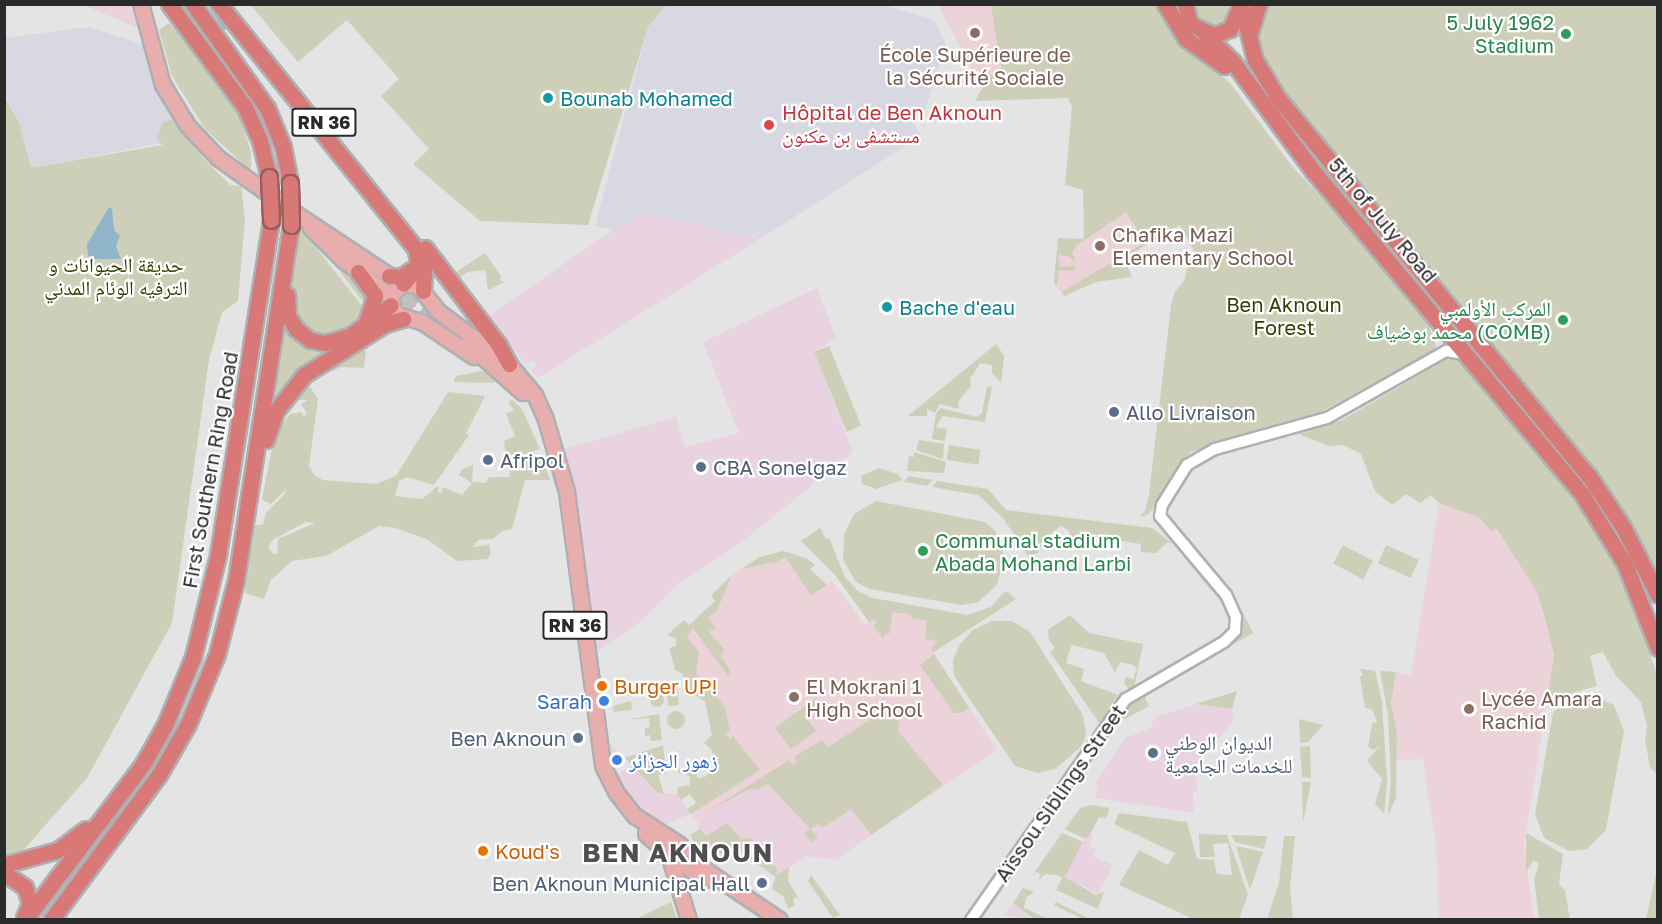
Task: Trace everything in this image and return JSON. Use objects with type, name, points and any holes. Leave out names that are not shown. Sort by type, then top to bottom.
[{"type":"highway","name":"First Southern Ring Road","points":[[24,920],[136,774],[170,716],[206,616],[237,444],[271,220],[269,177],[260,141],[245,107],[169,4]]},
{"type":"highway","name":"First Southern Ring Road","points":[[51,920],[142,800],[184,732],[223,634],[242,545],[294,225],[290,183],[283,147],[267,108],[193,4]]},
{"type":"highway","name":"RN 36","points":[[219,4],[418,244]]},
{"type":"highway","name":"RN 36","points":[[230,4],[418,244]]},
{"type":"highway","points":[[1165,4],[1186,39],[1213,56],[1257,96]]},
{"type":"highway","points":[[1255,60],[1249,30],[1259,4]]},
{"type":"highway","points":[[1205,34],[1230,29],[1240,5]]},
{"type":"highway","name":"5th of July Road","points":[[1240,5],[1255,60],[1287,110],[1589,476],[1633,543],[1658,595]]},
{"type":"highway","name":"5th of July Road","points":[[1184,8],[1205,34],[1233,62],[1313,171],[1443,324],[1590,506],[1625,564],[1658,648]]},
{"type":"highway","points":[[294,225],[287,308],[291,323],[310,340],[325,343],[343,340],[359,329],[392,289],[419,262],[418,244]]},
{"type":"highway","points":[[418,244],[426,262],[424,294]]},
{"type":"highway","points":[[418,244],[468,304],[512,372]]},
{"type":"highway","points":[[358,272],[373,289],[376,300],[372,312],[359,329]]},
{"type":"highway","points":[[424,294],[429,285],[438,282],[468,304]]},
{"type":"highway","points":[[242,545],[269,428],[285,397],[311,370],[385,324],[408,319]]},
{"type":"highway","points":[[4,865],[64,847],[88,827],[136,774]]},
{"type":"highway","points":[[4,873],[20,881],[28,895],[30,903],[24,920]]},
{"type":"main road","points":[[141,4],[164,85],[188,126],[218,158],[294,225],[358,272],[392,289],[413,284],[512,372]]},
{"type":"main road","points":[[294,225],[392,289],[408,319],[424,309],[424,294]]},
{"type":"main road","points":[[430,316],[478,351],[512,372]]},
{"type":"main road","name":"RN 36","points":[[408,319],[512,372],[536,414],[559,491],[596,768],[618,809],[677,855],[701,867],[780,920]]},
{"type":"main road","points":[[677,855],[688,876],[696,920]]},
{"type":"main road","points":[[677,855],[688,920]]},
{"type":"main road","points":[[688,876],[767,920]]},
{"type":"street","points":[[1443,324],[1448,340],[1446,351],[1467,354]]},
{"type":"street","name":"Aïssou Siblings Street","points":[[971,920],[1126,699],[1224,642],[1235,631],[1236,616],[1226,595],[1160,516],[1162,505],[1187,465],[1215,449],[1327,418],[1446,351]]},
{"type":"shaded area","points":[[83,5],[136,5],[139,21],[136,27]]},
{"type":"shaded area","name":"Hôpital de Ben Aknoun مستشفى بن عكنون","points":[[667,5],[884,5],[928,18],[936,23],[946,44],[924,113],[909,115],[921,136],[763,237],[760,233],[746,237],[652,214],[637,217],[614,230],[595,226],[648,27]]},
{"type":"shaded area","name":"École Supérieure de la Sécurité Sociale","points":[[938,5],[991,5],[1002,61],[996,76],[985,81],[975,74]]},
{"type":"shaded area","points":[[88,27],[145,45],[159,84],[188,138],[31,168],[19,122],[5,96],[4,38]]},
{"type":"shaded area","name":"Chafika Mazi Elementary School","points":[[1138,206],[1160,236],[1064,296],[1054,283],[1058,238],[1086,240]]},
{"type":"shaded area","points":[[652,214],[752,237],[760,233],[763,237],[538,378],[531,370],[537,366],[533,361],[525,363],[487,317],[613,230],[637,217]]},
{"type":"shaded area","name":"CBA Sonelgaz","points":[[817,288],[836,338],[814,352],[853,452],[738,545],[679,583],[645,618],[593,655],[573,483],[564,449],[676,417],[685,447],[739,433],[703,342]]},
{"type":"shaded area","name":"Lycée Amara Rachid","points":[[1439,503],[1480,518],[1491,531],[1497,528],[1537,592],[1554,655],[1524,845],[1534,919],[1439,919],[1436,845],[1423,759],[1398,760],[1391,702],[1396,672],[1411,676]]},
{"type":"shaded area","name":"El Mokrani 1 High School","points":[[785,557],[810,569],[827,585],[832,581],[865,625],[888,601],[942,611],[936,646],[931,649],[997,750],[871,835],[851,809],[823,828],[818,824],[810,829],[768,784],[756,790],[749,789],[697,821],[691,814],[759,770],[733,737],[730,739],[726,734],[676,648],[676,639],[716,611],[731,576],[741,569]]},
{"type":"shaded area","points":[[1196,704],[1232,709],[1234,720],[1193,769],[1199,790],[1193,792],[1194,813],[1096,798],[1097,781],[1125,738],[1153,727],[1151,722],[1158,716]]},
{"type":"shaded area","points":[[608,742],[625,758],[617,766],[612,761]]},
{"type":"shaded area","points":[[632,765],[658,793],[677,794],[691,814],[663,825],[650,818],[615,776]]},
{"type":"shaded area","points":[[768,784],[810,829],[818,824],[823,828],[852,809],[871,835],[836,860],[806,856],[777,875],[783,896],[772,889],[775,877],[731,847],[717,866],[723,855],[711,847],[708,850],[703,846],[699,851],[690,835],[700,829],[697,821],[749,788],[756,790]]},
{"type":"shaded area","points":[[1087,835],[1093,837],[1090,846],[1096,849],[1093,856],[1113,865],[1099,894],[1065,877]]},
{"type":"shaded area","points":[[1013,903],[1027,910],[1025,915],[1034,919],[1003,916]]},
{"type":"green space","points":[[251,5],[666,5],[648,27],[588,225],[480,221],[413,164],[429,149],[381,96],[399,79],[347,20],[298,62]]},
{"type":"green space","name":"Ben Aknoun Forest","points":[[991,5],[1156,5],[1178,41],[1230,83],[1291,165],[1357,235],[1427,320],[1437,349],[1311,417],[1190,452],[1149,514],[1139,517],[1145,511],[1149,494],[1171,305],[1175,292],[1185,279],[1189,258],[1195,253],[1180,225],[1131,254],[1127,265],[1132,277],[1096,282],[1064,296],[1062,292],[1146,242],[1126,213],[1076,246],[1072,253],[1076,263],[1068,256],[1058,255],[1060,267],[1075,266],[1074,271],[1059,270],[1057,287],[1054,283],[1058,238],[1084,239],[1083,190],[1065,185],[1072,107],[1068,98],[975,101],[987,80],[1001,68]]},
{"type":"green space","points":[[1194,5],[1229,5],[1230,10],[1225,21],[1210,27],[1196,18]]},
{"type":"green space","name":"المركب الأولمبي محمد بوضياف (COMB)","points":[[1263,5],[1657,5],[1657,580],[1591,469],[1286,97],[1260,58],[1253,37]]},
{"type":"green space","points":[[169,23],[204,63],[238,111],[251,152],[251,171],[205,129],[172,76],[159,30]]},
{"type":"green space","name":"حديقة الحيوانات و الترفيه الوئام المدني","points":[[4,96],[19,122],[31,168],[162,145],[157,138],[163,122],[173,119],[206,161],[230,185],[241,186],[245,219],[238,301],[222,312],[209,360],[172,623],[87,778],[4,872]]},
{"type":"green space","points":[[304,225],[367,285],[367,301],[364,303]]},
{"type":"green space","points":[[300,227],[362,306],[361,323],[351,331],[320,340],[294,322],[290,293]]},
{"type":"green space","points":[[485,253],[501,276],[500,281],[505,282],[488,290],[485,270],[468,272],[457,279],[453,274]]},
{"type":"green space","points":[[408,292],[414,295],[417,301],[414,307],[408,310],[402,307],[399,301],[402,295]]},
{"type":"green space","points":[[285,323],[291,329],[343,343],[274,404]]},
{"type":"green space","points":[[996,344],[1004,356],[1001,383],[992,373],[992,365],[980,363],[970,379],[971,386],[958,402],[959,409],[939,404],[935,413],[927,409],[927,416],[908,416]]},
{"type":"green space","points":[[829,346],[861,426],[846,432],[814,352]]},
{"type":"green space","points":[[361,350],[366,351],[364,368],[342,367],[315,377]]},
{"type":"green space","points":[[1452,356],[1458,356],[1584,509],[1621,572],[1657,675],[1657,774],[1650,767],[1645,740],[1647,725],[1641,702],[1616,676],[1603,652],[1590,656],[1597,686],[1547,700],[1554,655],[1543,612],[1537,592],[1497,529],[1491,531],[1480,518],[1439,503],[1431,495],[1420,503],[1406,494],[1392,505],[1375,491],[1361,454],[1343,445],[1328,446],[1299,434],[1342,420]]},
{"type":"green space","points":[[482,371],[494,377],[494,383],[453,382],[456,376]]},
{"type":"green space","points":[[992,386],[985,422],[942,416],[936,427],[947,429],[945,441],[932,439],[936,413],[941,408],[977,417],[982,413],[987,387]]},
{"type":"green space","points":[[310,387],[318,399],[309,466],[314,475],[323,480],[376,484],[396,476],[448,392],[485,396],[466,433],[469,435],[434,485],[407,477],[399,481],[395,496],[422,499],[439,485],[438,492],[441,493],[443,487],[462,495],[472,483],[459,475],[462,469],[473,465],[472,482],[486,483],[489,477],[510,477],[508,462],[533,454],[534,459],[542,457],[550,480],[525,480],[512,529],[502,531],[493,539],[478,540],[473,547],[489,545],[491,553],[488,559],[457,561],[428,540],[396,528],[379,526],[326,556],[292,561],[271,580],[264,599],[245,593],[255,526],[263,524],[266,513],[286,493],[285,490],[271,504],[262,500],[272,447],[279,428],[290,414],[301,412],[304,417],[307,413],[301,404],[308,400],[299,400],[300,392]],"holes":[[[306,522],[315,523],[278,539],[277,554],[273,554],[268,547],[274,539]]]},
{"type":"green space","points":[[512,399],[522,409],[540,449],[506,460],[504,441],[515,436],[506,414],[514,410],[508,403]]},
{"type":"green space","points":[[919,440],[944,444],[943,459],[916,450]]},
{"type":"green space","points":[[949,445],[981,450],[978,465],[947,460]]},
{"type":"green space","points":[[914,452],[946,462],[944,473],[907,471],[909,456],[914,457]]},
{"type":"green space","points":[[879,468],[898,474],[902,480],[876,489],[862,484],[861,476]]},
{"type":"green space","points":[[909,476],[933,480],[927,486],[904,482]]},
{"type":"green space","points":[[937,481],[988,489],[1006,510],[1152,528],[1172,543],[1168,542],[1156,553],[1141,552],[1141,544],[1076,534],[1075,542],[1068,530],[1061,526],[1045,538],[1037,554],[1028,556],[1003,518],[978,495],[932,487]]},
{"type":"green space","name":"Communal stadium Abada Mohand Larbi","points":[[876,501],[985,522],[995,531],[1003,549],[1002,569],[996,586],[978,602],[962,605],[869,589],[856,582],[843,560],[844,535],[854,514]]},
{"type":"green space","points":[[820,528],[826,539],[829,538],[845,577],[858,591],[873,598],[967,615],[991,607],[1003,593],[1008,592],[1016,599],[934,652],[931,649],[937,641],[925,639],[927,621],[911,618],[911,614],[892,612],[890,633],[884,635],[884,640],[873,625],[877,623],[874,619],[869,622],[835,575],[801,541]]},
{"type":"green space","points":[[1343,545],[1373,561],[1363,580],[1333,564]]},
{"type":"green space","points":[[1386,545],[1419,560],[1411,578],[1378,563]]},
{"type":"green space","points":[[783,551],[806,558],[815,565],[810,569],[827,585],[811,595],[785,557],[776,562],[741,569],[760,557]]},
{"type":"green space","points":[[731,576],[717,611],[708,617],[715,628],[709,632],[725,650],[720,655],[732,673],[728,676],[693,628],[687,637],[699,652],[696,673],[725,707],[730,731],[726,734],[730,739],[733,736],[760,770],[691,814],[687,809],[696,803],[690,794],[681,800],[677,794],[678,787],[690,785],[690,776],[678,773],[678,769],[696,766],[697,778],[705,777],[716,764],[711,749],[704,743],[712,735],[705,701],[688,691],[682,673],[675,670],[669,648],[676,646],[676,639],[667,635],[684,620],[689,625],[715,601],[711,595]]},
{"type":"green space","points":[[1242,611],[1253,633],[1232,645],[1243,629]]},
{"type":"green space","points":[[1070,615],[1089,633],[1143,644],[1134,688],[1130,691],[1124,683],[1126,677],[1133,679],[1137,668],[1133,665],[1120,662],[1115,673],[1104,653],[1072,645],[1070,649],[1066,663],[1084,669],[1081,681],[1118,695],[1113,702],[1117,705],[1102,727],[1050,652],[1055,648],[1049,640],[1048,630]]},
{"type":"green space","points":[[992,621],[1012,621],[1030,632],[1083,715],[1086,734],[1082,746],[1055,769],[1037,773],[1015,766],[954,676],[953,660],[960,644],[973,630]]},
{"type":"green space","points":[[934,654],[969,708],[961,713],[954,713],[920,665]]},
{"type":"green space","points":[[1360,669],[1375,671],[1382,702],[1387,781],[1384,814],[1375,804],[1382,779],[1367,761],[1380,746],[1374,750],[1368,747],[1372,724],[1377,722],[1372,709],[1365,708],[1360,677],[1363,675]]},
{"type":"green space","points":[[1380,671],[1396,672],[1391,702],[1397,735],[1396,798],[1388,815],[1391,781],[1388,714]]},
{"type":"green space","points":[[677,686],[679,705],[668,706],[667,692]]},
{"type":"green space","points":[[1237,691],[1232,709],[1196,704]]},
{"type":"green space","points":[[657,693],[662,695],[664,700],[662,705],[657,707],[652,705],[650,700],[652,695]]},
{"type":"green space","points":[[1585,693],[1614,705],[1624,731],[1606,830],[1587,849],[1569,851],[1544,838],[1535,814],[1553,713],[1565,700]]},
{"type":"green space","points":[[1143,694],[1149,706],[1125,719],[1120,717],[1131,701]]},
{"type":"green space","points":[[815,699],[821,706],[806,718],[816,731],[791,749],[775,728]]},
{"type":"green space","points":[[631,701],[632,710],[614,712],[613,706]]},
{"type":"green space","points":[[676,711],[682,714],[685,720],[682,726],[676,729],[670,726],[667,720],[670,714]]},
{"type":"green space","points":[[882,712],[900,722],[898,731],[943,785],[871,835],[851,809],[823,828],[818,824],[811,829],[818,838],[811,842],[804,834],[810,829],[768,784],[756,790],[749,789],[707,812],[789,760],[793,765],[798,762],[794,757],[822,740],[828,747]]},
{"type":"green space","points":[[659,714],[662,740],[651,741],[650,735],[645,736],[645,728],[650,727],[649,718],[626,720]]},
{"type":"green space","points":[[1299,719],[1323,725],[1308,742],[1300,743]]},
{"type":"green space","points":[[663,745],[666,774],[658,775],[664,794],[658,793],[625,758]]},
{"type":"green space","points":[[1310,746],[1311,778],[1302,777],[1300,747]]},
{"type":"green space","points":[[1302,782],[1311,782],[1303,823]]},
{"type":"green space","points":[[1091,805],[1110,808],[1106,818],[1099,817],[1090,835],[1085,839],[1065,829],[1080,808]]},
{"type":"green space","points":[[1119,813],[1187,822],[1197,859],[1214,860],[1217,874],[1232,875],[1228,843],[1213,844],[1215,857],[1200,857],[1199,834],[1227,835],[1248,895],[1239,919],[1193,919],[1119,885],[1139,850],[1168,865],[1175,853],[1114,824]]},
{"type":"green space","points":[[727,823],[741,839],[750,838],[756,844],[754,851],[777,868],[777,875],[789,867],[788,881],[798,897],[793,899],[795,905],[788,909],[783,896],[772,889],[776,877],[741,852],[731,847],[717,866],[723,855],[711,847],[708,850],[703,846],[699,851],[690,835],[700,829],[706,836]]},
{"type":"green space","points":[[1062,833],[1083,842],[1065,877],[1096,895],[1104,892],[1098,909],[1056,890],[1062,878],[1057,875],[1045,874],[1038,881],[1041,875],[1036,872],[1030,879]]},
{"type":"green space","points":[[1526,833],[1563,854],[1559,884],[1565,891],[1570,919],[1539,919],[1534,879],[1539,864],[1534,860],[1526,872]]},
{"type":"green space","points":[[1231,835],[1267,836],[1264,849],[1235,842]]},
{"type":"green space","points":[[1284,836],[1295,836],[1290,887],[1293,919],[1267,919],[1279,883]]},
{"type":"green space","points":[[1236,846],[1263,852],[1250,889],[1243,869]]},
{"type":"green space","points":[[1657,866],[1657,919],[1646,919],[1656,874]]},
{"type":"green space","points":[[811,875],[840,915],[833,918],[808,881]]},
{"type":"green space","points":[[1023,888],[1034,892],[1026,898],[1024,908],[1048,919],[1034,919],[1013,903]]},
{"type":"green space","points":[[671,902],[677,919],[636,919]]},
{"type":"green space","points":[[1056,902],[1090,919],[1083,919],[1054,905]]},
{"type":"water","points":[[109,207],[112,209],[114,230],[120,236],[116,246],[121,259],[93,259],[88,255],[87,244]]},
{"type":"waterway","points":[[208,4],[225,29]]},
{"type":"tunnel","points":[[388,284],[430,317]]},
{"type":"place","name":"École Supérieure de la Sécurité Sociale","points":[[975,33]]},
{"type":"place","name":"5 July 1962 Stadium","points":[[1566,34]]},
{"type":"place","name":"Bounab Mohamed","points":[[548,98]]},
{"type":"place","name":"Hôpital de Ben Aknoun مستشفى بن عكنون","points":[[769,125]]},
{"type":"place","name":"Chafika Mazi Elementary School","points":[[1100,246]]},
{"type":"place","name":"Bache d'eau","points":[[887,307]]},
{"type":"place","name":"المركب الأولمبي محمد بوضياف (COMB)","points":[[1563,320]]},
{"type":"place","name":"Allo Livraison","points":[[1114,412]]},
{"type":"place","name":"Afripol","points":[[488,460]]},
{"type":"place","name":"CBA Sonelgaz","points":[[701,467]]},
{"type":"place","name":"Communal stadium Abada Mohand Larbi","points":[[923,551]]},
{"type":"place","name":"Burger UP!","points":[[602,686]]},
{"type":"place","name":"El Mokrani 1 High School","points":[[794,697]]},
{"type":"place","name":"Sarah","points":[[604,701]]},
{"type":"place","name":"Lycée Amara Rachid","points":[[1469,709]]},
{"type":"place","name":"Ben Aknoun","points":[[578,738]]},
{"type":"place","name":"الديوان الوطني للخدمات الجامعية","points":[[1153,753]]},
{"type":"place","name":"زهور الجزائر","points":[[617,760]]},
{"type":"place","name":"Koud's","points":[[483,851]]},
{"type":"place","name":"Ben Aknoun Municipal Hall","points":[[762,883]]},
{"type":"district","name":"BEN AKNOUN","points":[[678,853]]}]
